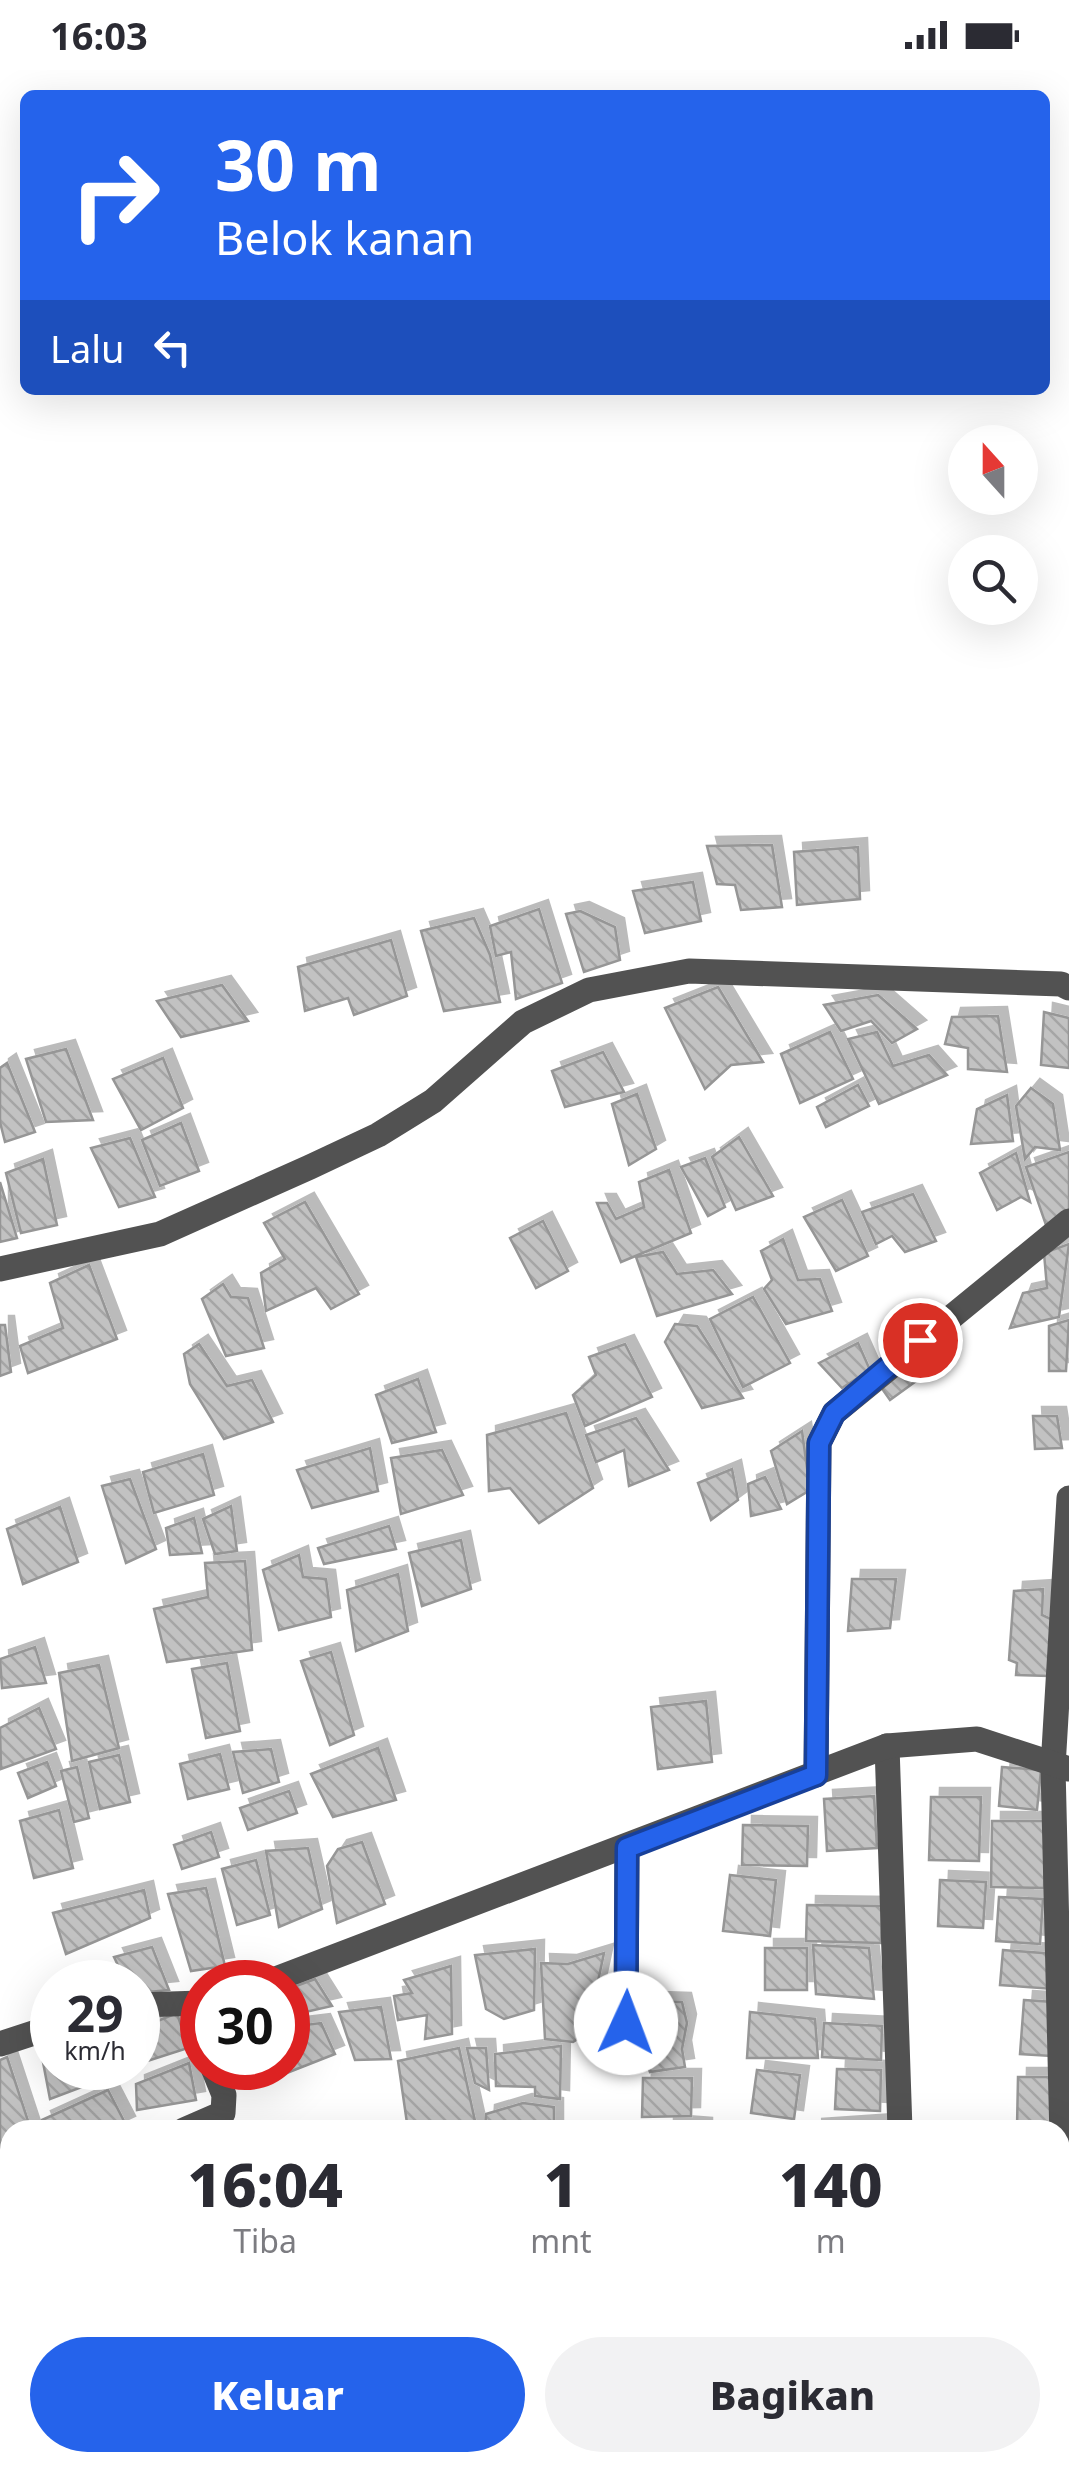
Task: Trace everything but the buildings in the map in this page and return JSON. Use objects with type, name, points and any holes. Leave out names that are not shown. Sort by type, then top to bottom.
[{"type":"street","points":[[0,1269],[160,1234],[327,1160],[433,1101],[523,1022],[589,990],[689,971],[1061,984],[1069,988]]},
{"type":"street","points":[[816,1775],[819,1443],[834,1413],[1069,1221]]},
{"type":"street","points":[[1065,2120],[1061,1768],[1069,1498]]},
{"type":"street","points":[[310,1966],[887,1746],[977,1739],[1061,1768]]},
{"type":"street","points":[[887,1746],[900,2120]]},
{"type":"street","points":[[626,2023],[627,1848]]},
{"type":"street","points":[[0,2044],[30,2034]]},
{"type":"street","points":[[207,2120],[223,2113],[222,2090]]},
{"type":"route","points":[[626,2023],[630,1936],[627,1848],[816,1775],[819,1443],[834,1413],[920,1340]]}]
